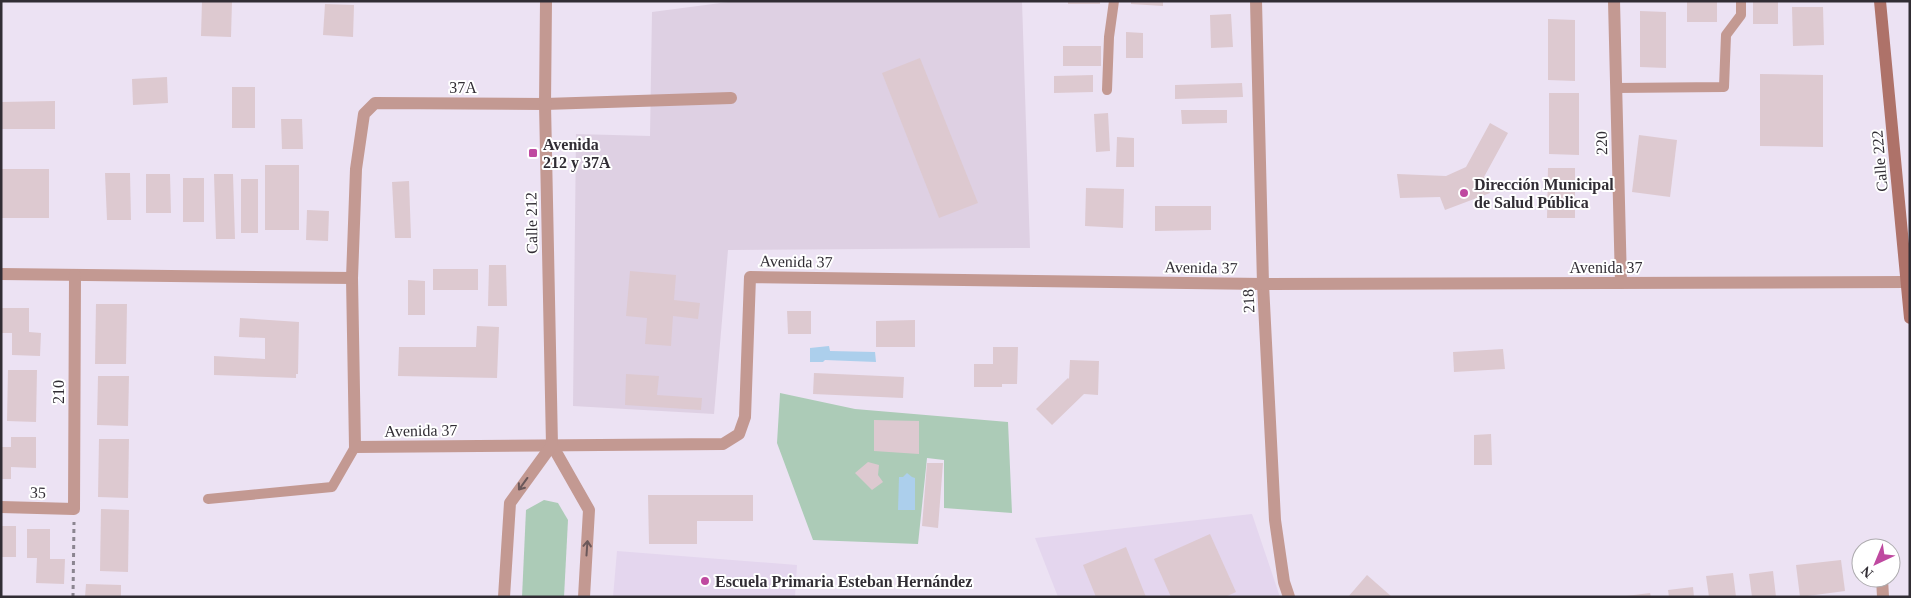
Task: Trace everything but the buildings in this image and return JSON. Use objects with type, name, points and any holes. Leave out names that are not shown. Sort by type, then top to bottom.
[{"type":"main road","name":"Calle 222","points":[[1880,1],[1910,318]]},
{"type":"street","name":"Calle 212","points":[[546,1],[545,104],[552,445],[589,510],[584,597]]},
{"type":"street","name":"218","points":[[1256,1],[1263,284],[1275,520],[1284,582],[1289,597]]},
{"type":"street","name":"220","points":[[1614,1],[1621,283]]},
{"type":"street","name":"37A","points":[[352,278],[356,169],[364,114],[375,103],[545,104],[731,98]]},
{"type":"street","points":[[1,274],[352,278],[355,447]]},
{"type":"street","name":"210","points":[[74,509],[75,275]]},
{"type":"street","name":"Avenida 37","points":[[355,447],[723,444],[738,434],[745,417],[750,277],[1263,284],[1906,282]]},
{"type":"street","points":[[504,597],[510,503],[552,445]]},
{"type":"street","name":"35","points":[[1,507],[74,509]]},
{"type":"lane","points":[[1107,90],[1109,37],[1114,1]]},
{"type":"lane","points":[[1616,88],[1724,87],[1726,35],[1741,16],[1741,1]]},
{"type":"lane","points":[[208,499],[332,487],[355,447]]},
{"type":"path","points":[[73,597],[74,509]]},
{"type":"shaded area","points":[[736,1],[1022,1],[1030,248],[728,250],[714,414],[573,406],[576,134],[650,136],[652,12]]},
{"type":"shaded area","points":[[1252,514],[1280,597],[1058,597],[1035,538]]},
{"type":"shaded area","name":"Escuela Primaria Esteban Hernández","points":[[617,551],[797,565],[795,597],[613,597]]},
{"type":"green space","points":[[780,393],[855,409],[1008,422],[1012,513],[944,508],[944,460],[927,458],[918,544],[813,540],[777,443]]},
{"type":"green space","points":[[544,500],[558,503],[568,520],[564,597],[522,597],[526,510]]},
{"type":"water","points":[[829,346],[830,351],[875,352],[876,362],[825,360],[823,362],[810,362],[810,348]]},
{"type":"water","points":[[907,473],[915,478],[915,510],[898,510],[899,477],[903,477]]},
{"type":"place","name":"Avenida 212 y 37A","points":[[533,153]]},
{"type":"place","name":"Dirección Municipal de Salud Pública","points":[[1464,193]]},
{"type":"place","name":"Escuela Primaria Esteban Hernández","points":[[705,581]]}]
